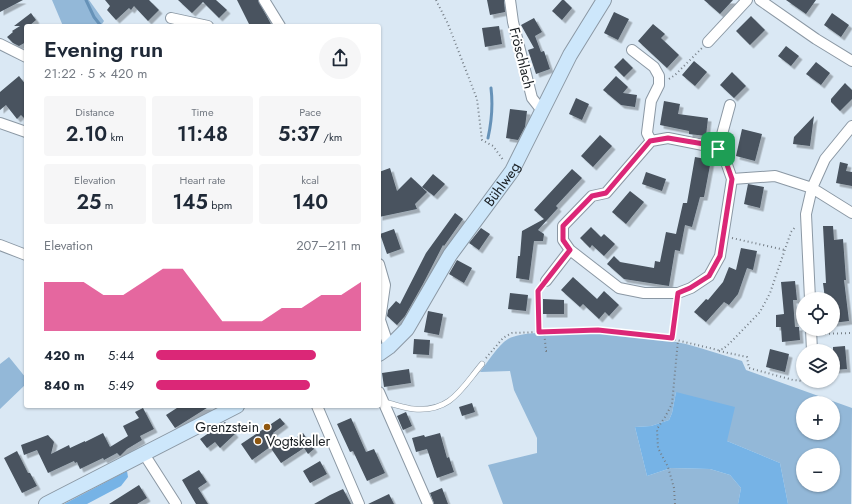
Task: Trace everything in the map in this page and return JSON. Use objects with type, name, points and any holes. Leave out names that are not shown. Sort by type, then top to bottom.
[{"type":"street","points":[[264,0],[279,24]]},
{"type":"street","name":"Fröschlach","points":[[510,0],[513,22],[532,98],[543,112]]},
{"type":"street","name":"Bühlweg","points":[[384,351],[407,329],[450,255],[512,171],[543,112],[570,55],[604,0]]},
{"type":"street","points":[[708,42],[748,0]]},
{"type":"street","points":[[760,0],[816,39],[852,61]]},
{"type":"street","points":[[171,18],[199,24]]},
{"type":"street","points":[[0,44],[24,55]]},
{"type":"street","points":[[632,50],[654,67],[659,76],[660,85],[651,101],[647,133],[650,141]]},
{"type":"street","points":[[718,149],[730,105]]},
{"type":"street","points":[[0,123],[24,131]]},
{"type":"street","points":[[810,292],[806,214],[812,188],[825,159],[852,126]]},
{"type":"street","points":[[668,138],[704,144],[718,149],[726,162],[732,179],[720,256],[709,276],[690,288],[678,293],[644,293],[619,288],[570,250],[563,240],[563,226],[592,196],[606,193],[650,141],[668,138]]},
{"type":"street","points":[[732,179],[775,176],[812,188],[852,213]]},
{"type":"street","points":[[0,245],[24,254]]},
{"type":"street","points":[[546,281],[570,250]]},
{"type":"street","points":[[381,271],[385,285],[381,313]]},
{"type":"street","points":[[381,328],[384,351]]},
{"type":"street","points":[[381,397],[428,504]]},
{"type":"street","points":[[46,504],[233,408]]},
{"type":"street","points":[[318,408],[360,504]]},
{"type":"street","points":[[144,454],[176,504]]},
{"type":"lane","points":[[383,402],[414,409],[434,408],[444,405],[454,399],[482,364]]},
{"type":"path","points":[[436,0],[448,24],[477,99],[482,140],[493,146],[512,171]]},
{"type":"path","points":[[660,85],[675,75],[708,42]]},
{"type":"path","points":[[718,350],[723,349],[730,343],[760,312],[770,294],[791,232],[806,214]]},
{"type":"path","points":[[724,236],[785,250]]},
{"type":"path","points":[[539,332],[538,291],[546,281]]},
{"type":"path","points":[[672,338],[678,293]]},
{"type":"path","points":[[482,364],[503,338],[512,333],[598,330],[672,338],[746,357],[749,368],[796,380]]},
{"type":"path","points":[[544,331],[546,351],[548,351]]},
{"type":"path","points":[[840,333],[852,333]]},
{"type":"path","points":[[675,504],[674,488],[668,467],[658,448],[657,429],[672,404],[678,340]]},
{"type":"shaded area","points":[[52,0],[89,0],[104,21],[102,24],[62,24]]},
{"type":"shaded area","points":[[583,332],[658,339],[686,344],[742,361],[746,370],[819,396],[796,396],[796,440],[840,440],[840,404],[852,408],[851,504],[788,504],[780,463],[727,441],[676,392],[672,413],[669,420],[651,426],[635,427],[647,476],[671,468],[710,469],[730,475],[741,488],[738,504],[503,504],[488,465],[537,453],[537,438],[514,390],[510,371],[480,372],[497,350],[508,339],[514,336]]},
{"type":"shaded area","points":[[9,357],[24,376],[24,386],[0,409],[0,364]]},
{"type":"shaded area","points":[[676,392],[735,407],[727,441],[780,463],[788,504],[738,504],[741,488],[730,475],[710,469],[671,468],[647,476],[635,427],[651,426],[669,420],[672,413]]},
{"type":"shaded area","points":[[127,471],[128,477],[121,486],[87,504],[64,504]]},
{"type":"building","points":[[0,0],[23,0],[0,12]]},
{"type":"building","points":[[105,0],[149,0],[159,10],[148,21],[134,6],[131,10],[129,8],[116,20],[107,10],[110,6]]},
{"type":"building","points":[[178,0],[216,0],[227,10],[219,18],[203,2],[192,13]]},
{"type":"building","points":[[237,0],[258,0],[271,24],[249,24]]},
{"type":"building","points":[[487,0],[504,0],[505,12],[490,15]]},
{"type":"building","points":[[562,0],[564,0],[572,8],[562,20],[552,11]]},
{"type":"building","points":[[704,0],[733,0],[720,14]]},
{"type":"building","points":[[786,0],[816,0],[806,14]]},
{"type":"building","points":[[614,12],[629,19],[618,40],[604,33]]},
{"type":"building","points":[[31,13],[36,20],[31,24],[24,24],[24,43],[19,46],[7,37],[13,32],[12,31],[20,26],[14,26]]},
{"type":"building","points":[[832,13],[849,25],[841,37],[824,25]]},
{"type":"building","points":[[751,16],[765,30],[750,45],[736,31]]},
{"type":"building","points":[[534,18],[542,32],[535,36],[541,52],[544,51],[550,69],[536,74],[528,50],[534,48],[521,25]]},
{"type":"building","points":[[653,24],[665,34],[661,38],[679,55],[667,68],[638,41]]},
{"type":"building","points":[[499,26],[502,44],[485,47],[482,28]]},
{"type":"building","points":[[786,46],[799,56],[791,66],[778,56]]},
{"type":"building","points":[[623,58],[633,68],[624,77],[614,67]]},
{"type":"building","points":[[694,61],[707,72],[695,86],[682,75]]},
{"type":"building","points":[[816,62],[830,73],[821,85],[806,74]]},
{"type":"building","points":[[732,72],[746,86],[734,98],[720,85]]},
{"type":"building","points":[[19,76],[24,82],[24,118],[21,115],[17,119],[6,105],[0,110],[0,92]]},
{"type":"building","points":[[616,76],[628,87],[623,93],[637,95],[635,107],[621,105],[603,90]]},
{"type":"building","points":[[845,83],[852,90],[852,99],[840,111],[831,102],[831,99]]},
{"type":"building","points":[[576,98],[589,104],[582,120],[569,114]]},
{"type":"building","points":[[664,101],[680,104],[678,114],[708,118],[706,136],[689,134],[689,131],[660,125]]},
{"type":"building","points":[[510,109],[527,111],[525,127],[518,140],[506,138]]},
{"type":"building","points":[[814,116],[810,146],[793,144],[794,137]]},
{"type":"building","points":[[742,129],[762,134],[755,161],[736,156]]},
{"type":"building","points":[[600,135],[612,146],[593,167],[581,156]]},
{"type":"building","points":[[695,157],[711,160],[704,197],[700,197],[692,227],[685,225],[680,251],[675,250],[669,286],[624,279],[607,264],[614,256],[620,262],[654,268],[655,261],[660,262],[666,232],[676,234],[683,203],[687,203]]},
{"type":"building","points":[[840,162],[848,164],[846,171],[852,172],[852,186],[836,183]]},
{"type":"building","points":[[390,168],[397,191],[411,177],[427,192],[415,204],[417,209],[381,217],[381,171]]},
{"type":"building","points":[[572,169],[582,178],[556,206],[558,208],[538,230],[544,234],[543,241],[534,241],[529,280],[516,278],[522,231],[544,219],[534,210]]},
{"type":"building","points":[[646,172],[666,179],[662,191],[642,184]]},
{"type":"building","points":[[433,174],[445,184],[434,196],[422,187]]},
{"type":"building","points":[[748,184],[764,187],[760,208],[744,204]]},
{"type":"building","points":[[630,191],[644,202],[626,224],[612,212]]},
{"type":"building","points":[[455,213],[463,219],[444,246],[443,245],[405,316],[397,325],[387,316],[388,310],[396,301],[400,304],[426,253]]},
{"type":"building","points":[[823,226],[833,226],[834,240],[843,239],[846,280],[844,280],[849,321],[840,322],[840,292],[824,292],[823,283],[826,283]]},
{"type":"building","points":[[591,227],[601,237],[604,234],[615,244],[604,256],[592,245],[590,248],[580,238]]},
{"type":"building","points":[[481,228],[490,234],[479,250],[469,243]]},
{"type":"building","points":[[394,229],[401,249],[387,254],[381,234]]},
{"type":"building","points":[[741,248],[757,251],[753,270],[747,268],[738,294],[729,305],[724,302],[706,322],[694,312],[706,299],[708,300],[723,282],[729,267],[736,270]]},
{"type":"building","points":[[457,260],[472,268],[464,283],[449,274]]},
{"type":"building","points":[[573,277],[597,299],[604,291],[619,305],[609,316],[605,312],[599,319],[583,304],[580,307],[561,290]]},
{"type":"building","points":[[795,281],[796,300],[793,300],[795,327],[796,336],[800,336],[800,340],[782,342],[781,327],[776,327],[776,315],[784,314],[781,282]]},
{"type":"building","points":[[510,293],[528,295],[526,311],[508,309]]},
{"type":"building","points":[[543,299],[564,300],[564,314],[543,314]]},
{"type":"building","points":[[428,311],[443,314],[439,335],[424,332]]},
{"type":"building","points":[[414,339],[430,340],[429,355],[413,354]]},
{"type":"building","points":[[840,346],[845,346],[847,369],[840,370]]},
{"type":"building","points":[[770,349],[789,354],[785,372],[766,367]]},
{"type":"building","points":[[409,369],[411,383],[384,387],[382,373]]},
{"type":"building","points":[[472,403],[475,412],[462,416],[459,407]]},
{"type":"building","points":[[143,408],[154,429],[140,436],[142,440],[127,449],[120,456],[117,453],[104,460],[103,458],[80,469],[77,462],[75,463],[74,461],[48,473],[37,450],[24,455],[21,445],[48,435],[54,442],[51,454],[69,445],[70,448],[85,442],[103,433],[110,447],[128,436],[123,426],[139,418],[135,412]]},
{"type":"building","points":[[177,408],[207,408],[175,428],[166,415]]},
{"type":"building","points":[[406,412],[412,426],[403,430],[397,416]]},
{"type":"building","points":[[280,418],[285,424],[273,433],[282,447],[303,433],[314,449],[308,454],[304,448],[281,463],[270,447],[252,460],[241,444]]},
{"type":"building","points":[[351,418],[366,452],[374,449],[385,473],[367,481],[353,451],[350,452],[337,424]]},
{"type":"building","points":[[225,422],[235,434],[220,448],[215,442],[207,448],[200,439]]},
{"type":"building","points":[[440,433],[447,458],[449,457],[454,472],[437,478],[427,449],[416,452],[412,438],[424,435],[425,437]]},
{"type":"building","points":[[17,451],[28,473],[30,473],[37,486],[22,493],[4,458]]},
{"type":"building","points":[[320,461],[327,474],[310,483],[303,471]]},
{"type":"building","points":[[199,470],[207,482],[198,488],[208,504],[196,504],[182,480]]},
{"type":"building","points":[[139,485],[147,498],[137,504],[109,504]]},
{"type":"building","points":[[442,488],[448,504],[434,504],[430,493]]},
{"type":"building","points":[[343,489],[351,504],[314,504],[330,495]]},
{"type":"building","points":[[389,494],[394,504],[368,504]]},
{"type":"waterway","points":[[86,0],[94,17],[99,24]]},
{"type":"waterway","points":[[488,138],[492,113],[491,88]]},
{"type":"place","name":"Grenzstein","points":[[267,427]]},
{"type":"place","name":"Vogtskeller","points":[[258,441]]},
{"type":"route","points":[[668,138],[704,144],[718,149],[726,162],[732,179],[720,256],[709,276],[690,288],[678,293],[672,338],[598,330],[539,332],[538,291],[570,250],[563,240],[563,226],[592,196],[606,193],[650,141],[668,138]]}]
